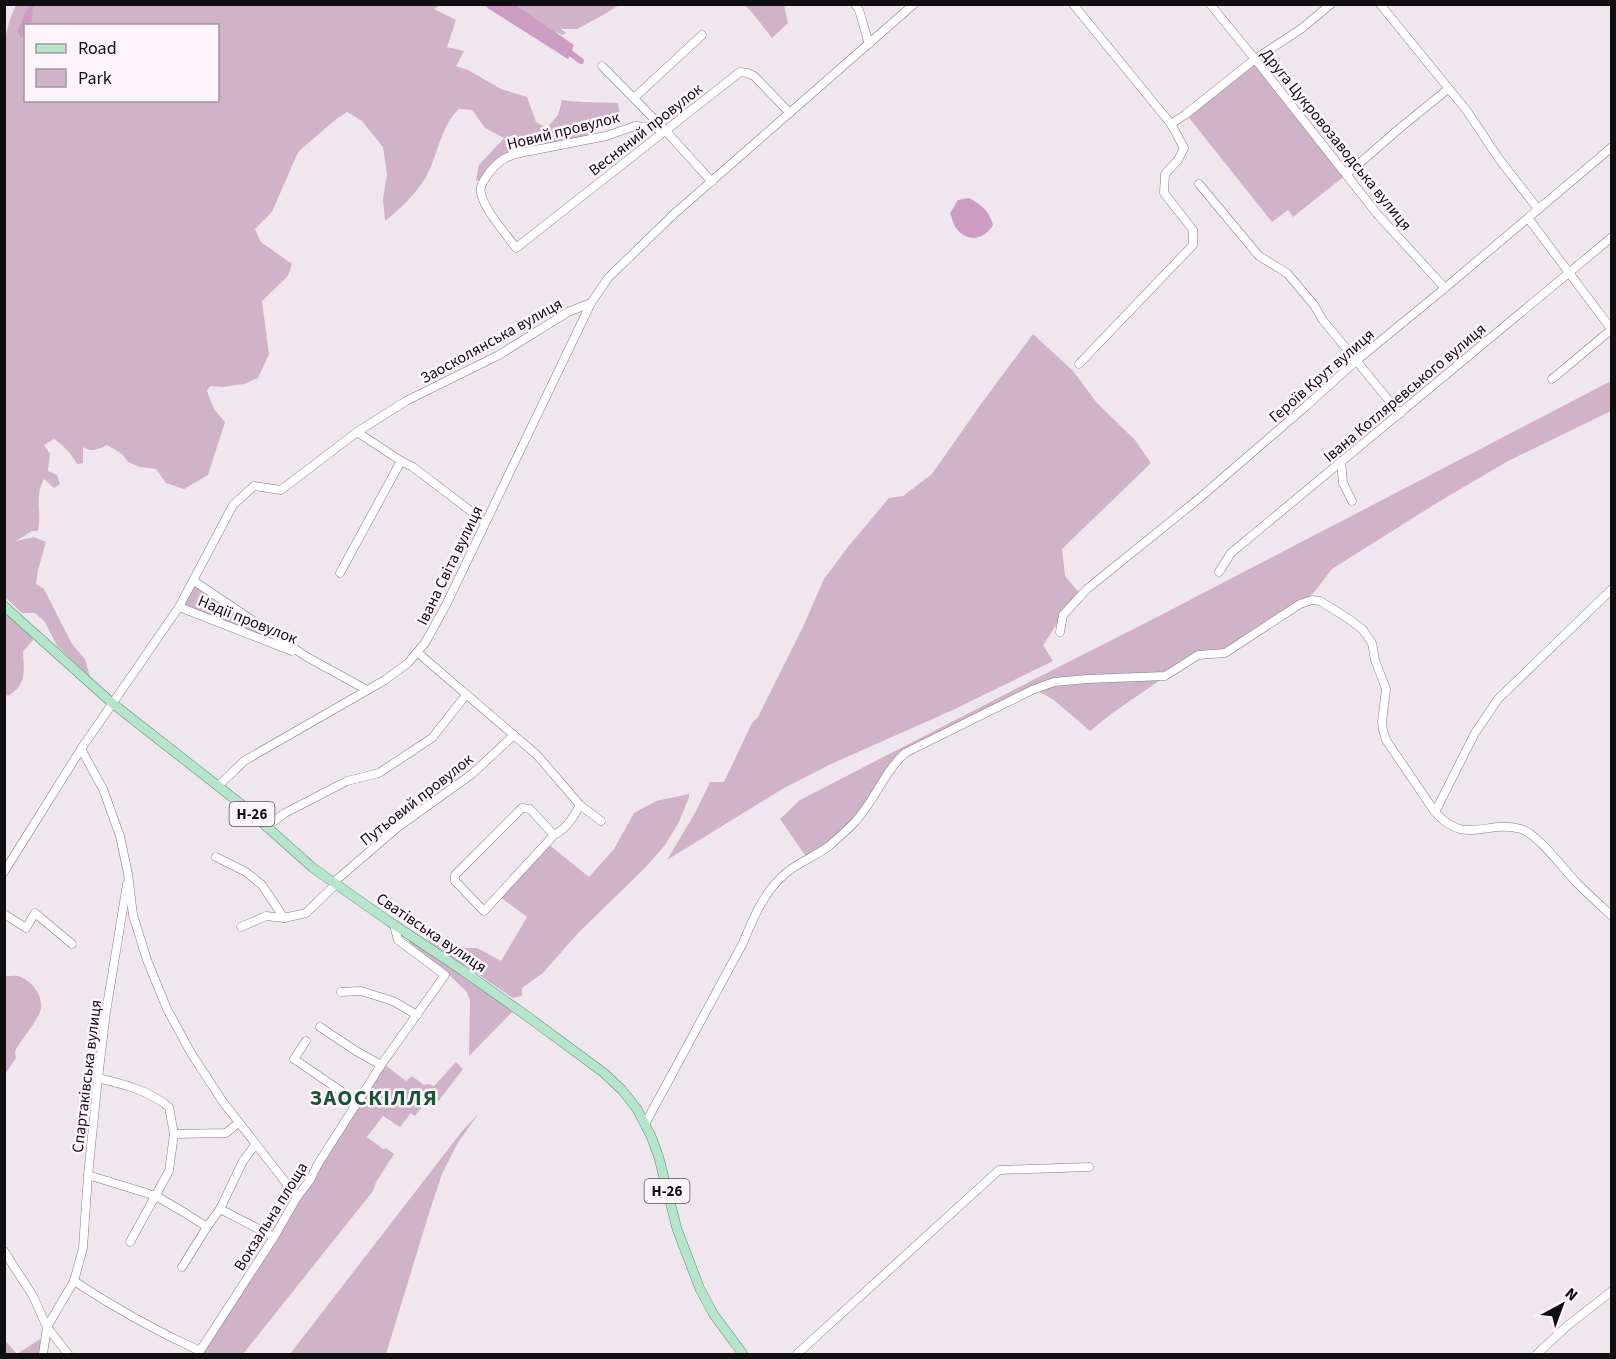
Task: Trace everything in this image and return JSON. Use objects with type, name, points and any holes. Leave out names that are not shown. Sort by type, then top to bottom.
[{"type":"main road","name":"Сватівська вулиця","points":[[4,606],[112,703],[218,786],[313,868],[512,1005],[604,1073],[622,1090],[637,1109],[659,1158],[677,1229],[700,1289],[714,1315],[743,1354]]},
{"type":"street","points":[[855,4],[869,44]]},
{"type":"street","points":[[591,303],[608,278],[674,214],[914,4]]},
{"type":"street","points":[[1073,4],[1171,124],[1184,148],[1178,160],[1165,174],[1164,193],[1192,230],[1193,245],[1079,364]]},
{"type":"street","name":"Друга Цукровозаводська вулиця","points":[[1210,4],[1378,215],[1445,288]]},
{"type":"street","points":[[1171,124],[1255,59],[1301,29],[1331,4]]},
{"type":"street","points":[[1380,4],[1467,111],[1499,159],[1538,209]]},
{"type":"street","name":"Новий провулок","points":[[633,98],[702,35]]},
{"type":"street","points":[[602,66],[712,182]]},
{"type":"street","name":"Весняний провулок","points":[[516,248],[740,72],[754,76],[790,113]]},
{"type":"street","points":[[1347,174],[1448,89]]},
{"type":"street","name":"Новий провулок","points":[[516,248],[487,208],[482,196],[481,187],[486,178],[504,158],[606,136],[635,126],[665,130]]},
{"type":"street","name":"Героїв Крут вулиця","points":[[1060,632],[1063,615],[1087,589],[1204,494],[1356,361],[1611,147]]},
{"type":"street","points":[[1199,184],[1259,256],[1287,273],[1400,414]]},
{"type":"street","points":[[1528,218],[1611,330],[1552,379]]},
{"type":"street","name":"Івана Котляревського вулиця","points":[[1219,572],[1231,553],[1611,237]]},
{"type":"street","name":"Заосколянська вулиця","points":[[4,872],[81,749],[179,607],[233,505],[243,495],[254,486],[281,490],[357,432],[406,401],[499,355],[568,312],[591,303]]},
{"type":"street","name":"Івана Світа вулиця","points":[[218,786],[244,762],[386,680],[408,663],[424,643],[446,605],[591,303]]},
{"type":"street","points":[[357,432],[414,467],[485,522]]},
{"type":"street","points":[[340,573],[401,461]]},
{"type":"street","points":[[1341,461],[1343,483],[1352,501]]},
{"type":"street","name":"Надії провулок","points":[[194,581],[307,657],[367,690]]},
{"type":"street","points":[[1435,812],[1475,733],[1498,699],[1611,589]]},
{"type":"street","points":[[645,1124],[744,943],[767,894],[787,872],[829,846],[854,823],[895,762],[905,753],[1032,690],[1054,682],[1165,676],[1198,656],[1225,653],[1300,604],[1312,600],[1320,601],[1349,619],[1364,630],[1372,643],[1375,660],[1386,689],[1382,722],[1386,740],[1442,821],[1454,828],[1468,831],[1504,826],[1523,829],[1539,841],[1611,916]]},
{"type":"street","name":"Надії провулок","points":[[179,607],[307,657]]},
{"type":"street","points":[[417,652],[537,755],[580,805],[601,821]]},
{"type":"street","points":[[266,826],[285,813],[347,781],[378,773],[432,738],[466,695]]},
{"type":"street","name":"Путьовий провулок","points":[[241,927],[266,916],[284,918],[306,913],[335,883],[398,827],[472,774],[514,735]]},
{"type":"street","points":[[81,749],[102,789],[120,836],[133,915],[147,960],[167,1009],[191,1053],[238,1123],[297,1197]]},
{"type":"street","points":[[554,835],[530,809],[522,808],[455,875],[455,881],[484,911],[554,835],[564,830],[580,805]]},
{"type":"street","points":[[216,857],[246,872],[262,885],[284,918]]},
{"type":"street","name":"Спартаківська вулиця","points":[[47,1327],[74,1281],[82,1248],[106,1012],[128,874]]},
{"type":"street","points":[[4,914],[26,928],[35,913],[72,944]]},
{"type":"street","name":"Вокзальна площа","points":[[74,1281],[114,1307],[199,1353],[381,1065],[445,975],[398,940],[394,925]]},
{"type":"street","points":[[341,992],[361,991],[393,1001],[417,1015]]},
{"type":"street","points":[[320,1027],[356,1052],[381,1065]]},
{"type":"street","points":[[306,1041],[294,1059],[357,1102]]},
{"type":"street","points":[[98,1078],[133,1087],[159,1099],[169,1107],[174,1134],[169,1171],[130,1242]]},
{"type":"street","points":[[174,1134],[226,1133],[238,1123]]},
{"type":"street","points":[[182,1267],[220,1209],[243,1161],[256,1143]]},
{"type":"street","points":[[797,1354],[999,1170],[1089,1167]]},
{"type":"street","points":[[88,1174],[156,1196],[207,1227]]},
{"type":"street","points":[[220,1209],[274,1237]]},
{"type":"street","points":[[4,1251],[33,1296],[47,1327],[68,1354]]},
{"type":"street","points":[[1537,1354],[1567,1326],[1611,1291]]},
{"type":"street","points":[[43,1354],[47,1327]]},
{"type":"green space","points":[[16,5],[440,5],[434,9],[456,20],[447,47],[464,51],[456,66],[468,70],[501,89],[527,97],[536,122],[547,128],[558,115],[562,100],[618,103],[620,117],[600,118],[593,123],[594,139],[515,154],[486,178],[476,181],[479,165],[504,138],[485,128],[472,110],[459,109],[447,125],[424,180],[406,202],[385,221],[383,199],[387,174],[383,147],[362,121],[347,112],[298,152],[272,212],[255,229],[261,242],[292,264],[288,276],[262,301],[269,354],[258,378],[244,384],[210,386],[207,391],[214,409],[225,422],[208,475],[184,489],[166,483],[156,469],[140,467],[128,462],[122,454],[107,445],[92,450],[83,447],[83,463],[77,464],[67,450],[54,439],[44,445],[50,454],[48,471],[57,475],[60,484],[54,488],[44,479],[39,492],[38,531],[32,531],[16,541],[34,537],[46,542],[36,584],[44,589],[72,644],[85,659],[90,677],[57,646],[45,622],[35,613],[22,613],[5,597],[4,42]]},
{"type":"green space","points":[[516,5],[619,5],[577,29],[561,29],[566,33],[563,35]]},
{"type":"green space","points":[[744,5],[784,5],[788,23],[772,38]]},
{"type":"green space","points":[[1255,59],[1347,174],[1293,217],[1288,210],[1272,222],[1186,114]]},
{"type":"green space","points":[[1033,334],[1073,371],[1097,403],[1135,440],[1151,463],[1062,549],[1065,576],[1081,595],[1063,615],[1043,645],[1053,661],[784,788],[667,860],[695,813],[710,782],[724,782],[752,723],[758,717],[803,627],[824,579],[889,498],[903,496],[932,474]]},
{"type":"green space","points":[[1611,381],[1611,411],[1508,461],[1440,501],[1332,569],[1305,601],[1225,653],[1198,654],[1090,731],[1054,700],[1035,689],[905,753],[855,822],[807,858],[780,819],[800,800]]},
{"type":"green space","points":[[194,581],[307,657],[179,607]]},
{"type":"green space","points":[[5,608],[30,631],[33,640],[23,652],[24,672],[21,682],[8,696],[5,693]]},
{"type":"green space","points":[[689,794],[679,822],[665,845],[646,867],[578,933],[543,973],[522,988],[522,996],[513,998],[425,937],[447,939],[462,948],[477,948],[501,961],[527,917],[500,897],[547,843],[589,877],[614,849],[634,813],[656,801]]},
{"type":"green space","points":[[408,939],[514,1010],[469,1056],[470,1001],[467,992]]},
{"type":"green space","points":[[19,976],[30,983],[37,991],[41,1007],[35,1021],[16,1049],[16,1058],[5,1074],[4,977]]},
{"type":"green space","points":[[456,1062],[463,1069],[437,1103],[430,1097],[415,1116],[411,1113],[400,1127],[383,1116],[367,1137],[394,1154],[376,1182],[373,1191],[243,1354],[198,1354],[383,1063],[406,1081],[412,1076],[424,1085],[434,1086]]},
{"type":"green space","points":[[479,1113],[457,1144],[442,1174],[386,1354],[290,1354],[463,1130]]},
{"type":"green space","points":[[4,1339],[17,1354],[5,1354]]},
{"type":"green space","points":[[40,1339],[40,1354],[17,1354]]},
{"type":"shaded area","points":[[30,5],[33,6],[31,24],[24,24],[24,34],[21,39],[17,30]]},
{"type":"shaded area","points":[[483,5],[516,5],[574,45],[568,59]]},
{"type":"shaded area","points":[[969,198],[984,208],[993,225],[985,234],[975,238],[960,233],[950,213],[958,200]]},
{"type":"waterway","points":[[565,49],[581,61]]},
{"type":"district","name":"ЗАОСКIЛЛЯ","points":[[374,1097]]}]
